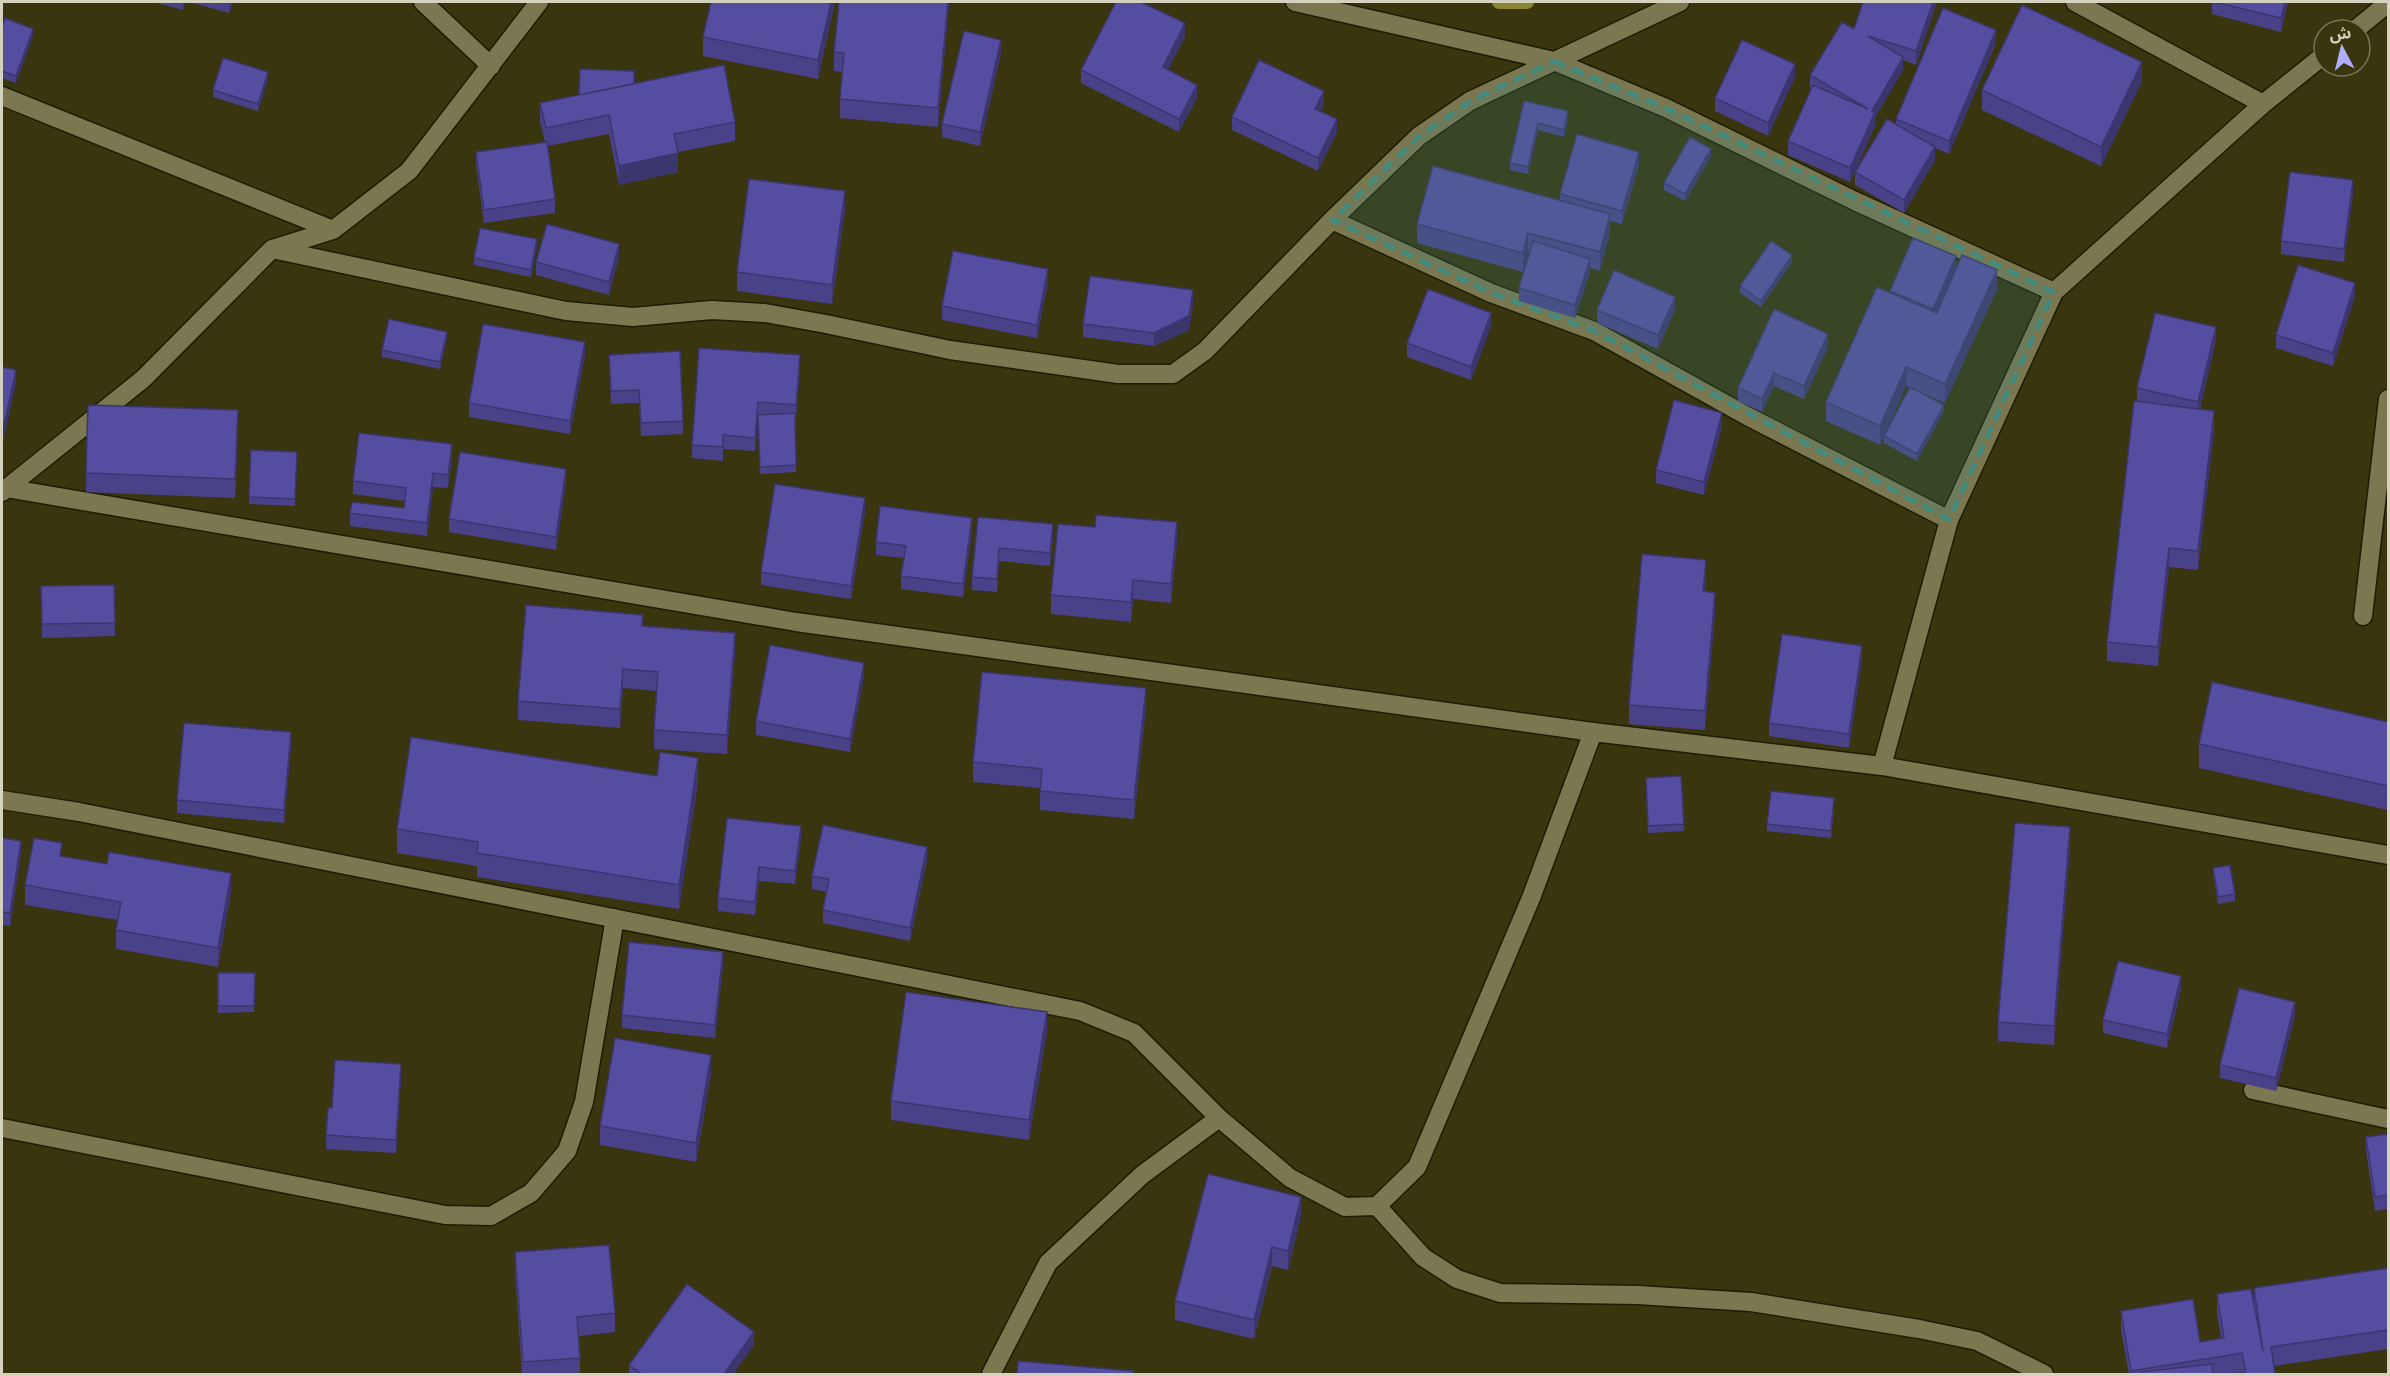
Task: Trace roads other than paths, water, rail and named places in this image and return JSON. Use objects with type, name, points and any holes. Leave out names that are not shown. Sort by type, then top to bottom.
[{"type":"street","points":[[423,2],[492,66]]},
{"type":"street","points":[[4,490],[143,379],[272,249],[333,230],[409,171],[539,2]]},
{"type":"street","points":[[1295,2],[1554,61],[1666,108],[1855,201],[2054,292]]},
{"type":"street","points":[[272,249],[566,310],[633,317],[712,310],[765,313],[950,350],[1118,374],[1173,374],[1205,351],[1332,220],[1419,136],[1470,101],[1680,2]]},
{"type":"street","points":[[2075,2],[2263,104]]},
{"type":"street","points":[[2370,18],[2388,3]]},
{"type":"street","points":[[1882,766],[1949,520],[2054,292],[2263,104],[2312,65]]},
{"type":"street","points":[[2,96],[333,230]]},
{"type":"street","points":[[1332,220],[1491,293],[1594,332],[1746,416],[1949,520]]},
{"type":"street","points":[[2362,616],[2388,399]]},
{"type":"street","points":[[4,490],[796,622],[1593,732],[1882,766],[2388,855]]},
{"type":"street","points":[[2,800],[79,812],[1080,1011],[1134,1033],[1219,1118],[1290,1178],[1345,1207],[1377,1206],[1417,1167],[1531,898],[1593,732]]},
{"type":"street","points":[[2,1128],[445,1215],[491,1216],[531,1193],[567,1151],[584,1102],[615,918]]},
{"type":"street","points":[[2253,1090],[2388,1119]]},
{"type":"street","points":[[991,1374],[1048,1263],[1142,1175],[1219,1118]]},
{"type":"street","points":[[1377,1206],[1423,1257],[1457,1279],[1500,1293],[1638,1295],[1751,1302],[1919,1329],[1977,1341],[2044,1374]]},
{"type":"waterway","points":[[1499,2],[1527,2]]}]
